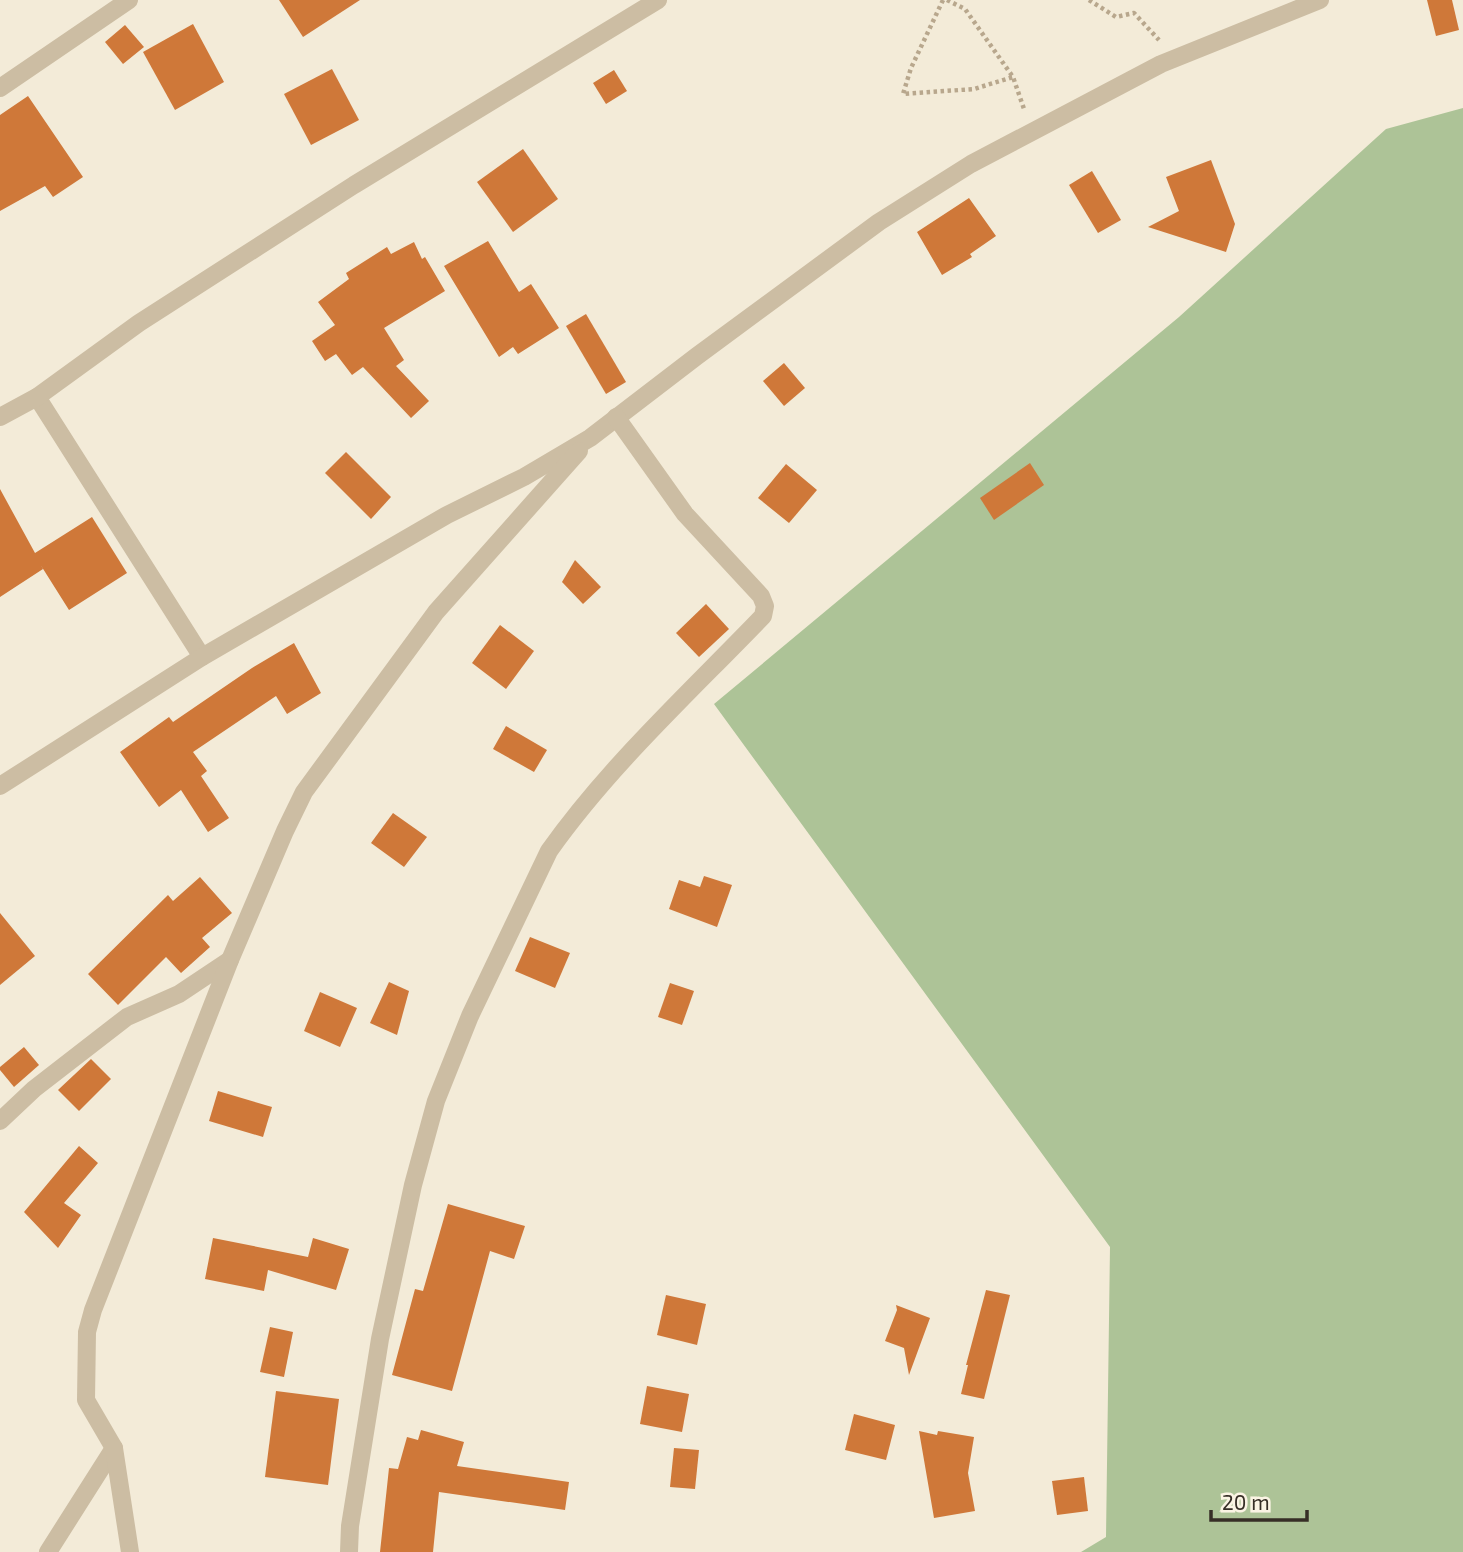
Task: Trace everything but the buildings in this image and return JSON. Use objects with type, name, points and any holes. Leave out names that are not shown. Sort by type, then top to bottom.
[{"type":"street","points":[[0,88],[129,0]]},
{"type":"street","points":[[0,417],[37,397],[139,323],[354,185],[658,0]]},
{"type":"street","points":[[0,786],[202,657],[447,515],[524,478],[590,438],[880,222],[971,164],[1178,58],[1320,0]]},
{"type":"street","points":[[37,397],[202,657]]},
{"type":"street","points":[[349,1552],[350,1526],[380,1339],[413,1185],[436,1101],[470,1016],[549,851],[565,828],[662,720],[763,616],[765,606],[761,596],[685,514],[616,417]]},
{"type":"street","points":[[133,1550],[114,1448],[86,1400],[87,1332],[93,1310],[230,960],[304,792],[436,612],[590,438]]},
{"type":"street","points":[[0,1121],[34,1089],[127,1017],[179,994],[230,960]]},
{"type":"street","points":[[48,1552],[114,1448]]},
{"type":"path","points":[[1013,77],[974,89],[903,94],[911,68],[945,0],[965,9],[1013,77],[1030,134]]},
{"type":"path","points":[[1089,0],[1116,17],[1133,13],[1178,58]]},
{"type":"path","points":[[1097,0],[1100,6]]},
{"type":"green space","points":[[1463,108],[1463,1552],[1081,1552],[1106,1537],[1110,1247],[714,704],[1179,317],[1386,129]]}]
